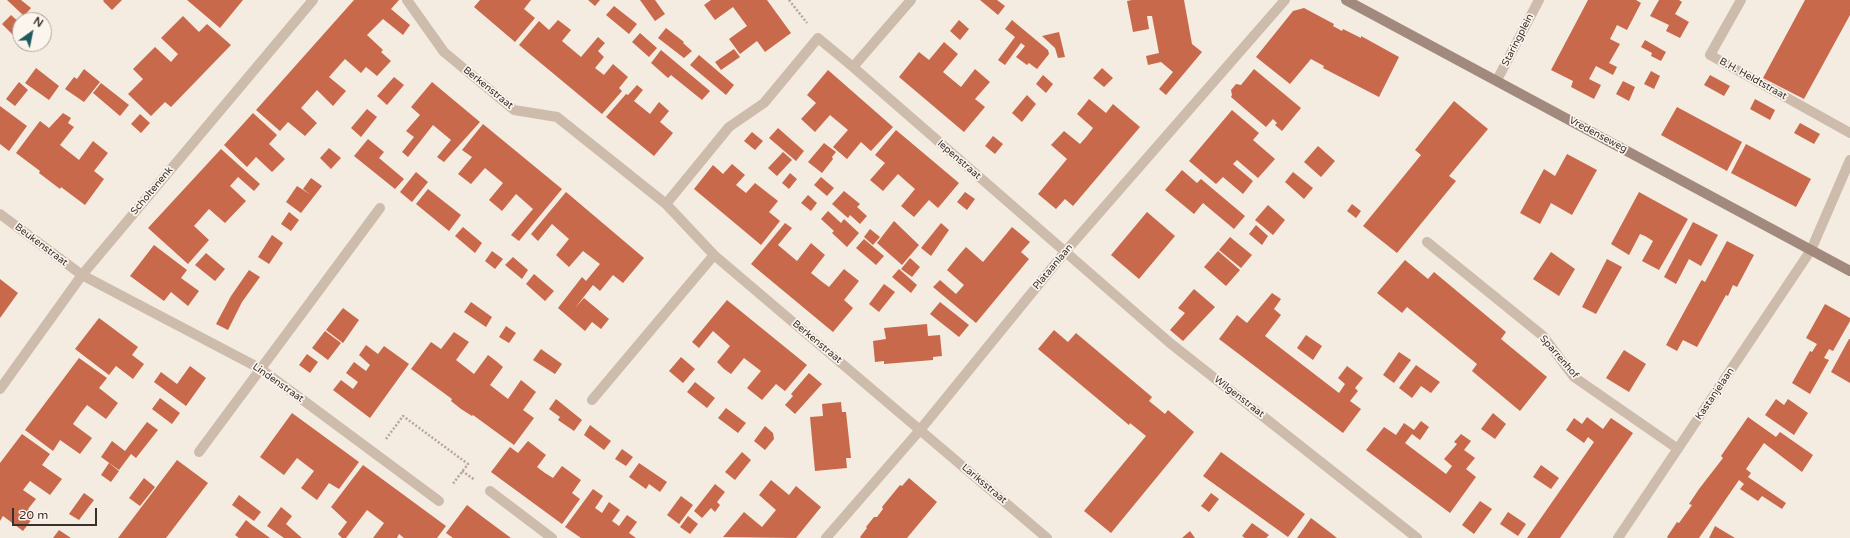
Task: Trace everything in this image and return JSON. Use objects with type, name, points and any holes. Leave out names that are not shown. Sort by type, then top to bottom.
[{"type":"main road","name":"Vredenseweg","points":[[1349,1],[1850,271]]},
{"type":"street","name":"Scholtenenk","points":[[0,389],[82,275],[312,0]]},
{"type":"street","name":"Berkenstraat","points":[[408,0],[444,52],[514,110],[557,117],[666,204],[714,255],[920,430]]},
{"type":"street","points":[[853,67],[911,0]]},
{"type":"street","name":"Plataanlaan","points":[[826,538],[920,430],[1065,252],[1285,0]]},
{"type":"street","name":"Staringplein","points":[[1497,80],[1538,0]]},
{"type":"street","name":"B.H. Heldtstraat","points":[[1741,0],[1710,55],[1850,133]]},
{"type":"street","points":[[666,204],[729,127],[764,103],[818,38]]},
{"type":"street","name":"Iepenstraat","points":[[818,38],[1065,252]]},
{"type":"street","points":[[1811,250],[1850,160]]},
{"type":"street","points":[[199,452],[380,208]]},
{"type":"street","name":"Beukenstraat","points":[[0,214],[82,275]]},
{"type":"street","name":"Sparrenhof","points":[[1427,242],[1543,336],[1574,377],[1678,450]]},
{"type":"street","name":"Kastanjelaan","points":[[1618,538],[1811,250]]},
{"type":"street","name":"Wilgenstraat","points":[[1065,252],[1170,343],[1417,538]]},
{"type":"street","points":[[592,400],[714,255]]},
{"type":"street","name":"Lindenstraat","points":[[82,275],[261,369],[439,501]]},
{"type":"street","name":"Lariksstraat","points":[[920,430],[1047,538]]},
{"type":"street","points":[[490,491],[552,538]]},
{"type":"path","points":[[789,0],[818,38]]},
{"type":"path","points":[[375,454],[403,416],[427,433],[468,464],[439,501]]},
{"type":"building","points":[[7,0],[21,0],[31,8],[28,12],[20,12]]},
{"type":"building","points":[[122,0],[112,10],[103,1]]},
{"type":"building","points":[[187,0],[243,0],[220,28]]},
{"type":"building","points":[[354,0],[399,0],[391,9],[410,25],[403,35],[383,19],[367,35],[383,50],[381,52],[391,61],[377,76],[366,67],[361,73],[345,59],[329,77],[346,91],[333,106],[317,90],[301,108],[317,123],[305,136],[288,122],[280,131],[256,110]]},
{"type":"building","points":[[480,0],[531,0],[524,9],[535,18],[515,42],[474,7]]},
{"type":"building","points":[[588,0],[600,0],[595,6]]},
{"type":"building","points":[[640,0],[655,0],[665,14],[655,21]]},
{"type":"building","points":[[711,0],[767,0],[791,33],[765,52],[757,41],[740,54],[729,39],[747,26],[733,7],[715,20],[704,5]]},
{"type":"building","points":[[980,0],[997,0],[1005,6],[998,15]]},
{"type":"building","points":[[1184,0],[1192,44],[1202,52],[1166,95],[1159,89],[1173,72],[1161,62],[1148,65],[1146,56],[1159,53],[1152,16],[1147,16],[1149,29],[1133,32],[1127,1]]},
{"type":"building","points":[[1588,0],[1636,0],[1641,3],[1627,30],[1617,25],[1610,39],[1620,44],[1609,63],[1617,67],[1613,75],[1596,66],[1589,79],[1601,85],[1594,99],[1571,87],[1573,81],[1551,70]]},
{"type":"building","points":[[1659,0],[1679,0],[1682,2],[1675,14],[1689,22],[1680,38],[1666,31],[1669,25],[1650,16]]},
{"type":"building","points":[[1805,0],[1850,0],[1850,15],[1804,99],[1763,78]]},
{"type":"building","points":[[614,6],[637,24],[629,34],[606,15]]},
{"type":"building","points":[[1304,8],[1334,24],[1333,26],[1342,31],[1343,29],[1361,38],[1361,36],[1399,57],[1379,97],[1323,68],[1324,66],[1311,59],[1290,84],[1256,57],[1293,11]]},
{"type":"building","points":[[11,15],[12,16],[12,34],[2,24]]},
{"type":"building","points":[[183,16],[199,32],[207,24],[231,45],[171,107],[165,102],[151,116],[128,94],[143,79],[133,69],[155,47],[171,62],[178,54],[161,38]]},
{"type":"building","points":[[558,20],[571,30],[562,41],[581,57],[598,37],[605,43],[598,51],[604,57],[595,68],[604,75],[613,64],[628,77],[619,88],[622,91],[602,114],[519,45],[539,21],[549,30]]},
{"type":"building","points":[[959,20],[969,29],[960,40],[950,31]]},
{"type":"building","points":[[1012,20],[1048,50],[1049,54],[1037,69],[1029,63],[1027,65],[1016,57],[1025,46],[1021,43],[1005,65],[998,60],[1015,37],[1005,29]]},
{"type":"building","points":[[666,28],[684,42],[683,43],[692,51],[684,58],[658,38]]},
{"type":"building","points":[[1059,32],[1065,57],[1058,58],[1055,48],[1042,36]]},
{"type":"building","points":[[640,33],[657,48],[649,57],[632,42]]},
{"type":"building","points":[[1645,40],[1666,52],[1661,61],[1651,56],[1652,53],[1641,47]]},
{"type":"building","points":[[944,42],[958,54],[943,72],[961,87],[975,69],[990,82],[975,99],[985,107],[964,132],[899,77],[919,52],[929,60]]},
{"type":"building","points":[[734,49],[740,57],[721,70],[715,62]]},
{"type":"building","points":[[661,50],[710,91],[702,100],[671,75],[668,78],[651,63]]},
{"type":"building","points":[[699,55],[734,85],[726,95],[690,65]]},
{"type":"building","points":[[36,68],[59,86],[49,100],[25,83]]},
{"type":"building","points":[[1102,68],[1113,78],[1104,87],[1093,78]]},
{"type":"building","points":[[84,69],[100,82],[84,102],[65,89],[74,77],[77,79]]},
{"type":"building","points":[[1254,69],[1301,108],[1282,131],[1275,125],[1277,123],[1273,119],[1266,127],[1231,97],[1231,90],[1236,84],[1241,85]]},
{"type":"building","points":[[828,70],[893,127],[871,151],[861,142],[847,159],[833,147],[848,130],[830,115],[815,132],[801,119],[816,103],[807,95]]},
{"type":"building","points":[[1651,71],[1660,76],[1654,89],[1644,84]]},
{"type":"building","points":[[1043,75],[1053,84],[1046,93],[1036,84]]},
{"type":"building","points":[[1710,75],[1730,86],[1724,96],[1704,85]]},
{"type":"building","points":[[394,77],[404,85],[387,105],[377,96]]},
{"type":"building","points":[[1623,81],[1635,87],[1629,101],[1616,94]]},
{"type":"building","points":[[19,82],[28,90],[15,106],[6,99]]},
{"type":"building","points":[[432,82],[480,122],[444,162],[437,157],[451,140],[433,125],[408,157],[402,152],[414,137],[406,131],[420,115],[411,107]]},
{"type":"building","points":[[101,83],[129,105],[120,116],[93,93]]},
{"type":"building","points":[[637,85],[643,90],[634,101],[650,114],[659,102],[669,111],[660,122],[673,133],[654,156],[606,117],[626,94],[628,95]]},
{"type":"building","points":[[1027,95],[1036,104],[1022,122],[1012,113]]},
{"type":"building","points":[[1089,99],[1106,113],[1113,104],[1140,127],[1073,206],[1065,199],[1056,209],[1038,194],[1067,159],[1051,145],[1064,131],[1080,144],[1087,136],[1093,128],[1077,114]]},
{"type":"building","points":[[1755,99],[1775,110],[1770,120],[1750,109]]},
{"type":"building","points":[[1454,101],[1488,129],[1449,176],[1456,181],[1397,253],[1363,226],[1421,155],[1415,150]]},
{"type":"building","points":[[0,106],[27,126],[9,151],[0,144]]},
{"type":"building","points":[[1677,107],[1742,142],[1727,171],[1661,135]]},
{"type":"building","points":[[367,109],[377,117],[361,137],[351,128]]},
{"type":"building","points":[[1232,110],[1259,133],[1253,140],[1275,159],[1258,178],[1237,160],[1233,164],[1253,181],[1243,194],[1223,177],[1216,184],[1189,161]]},
{"type":"building","points":[[63,113],[71,118],[68,123],[74,127],[60,145],[79,160],[93,141],[108,153],[94,171],[104,179],[85,205],[61,187],[60,189],[39,173],[40,171],[16,153],[40,121],[49,128]]},
{"type":"building","points":[[253,113],[277,135],[269,144],[285,159],[272,172],[256,157],[247,167],[224,145]]},
{"type":"building","points":[[140,114],[150,123],[141,133],[131,124]]},
{"type":"building","points":[[1800,123],[1820,134],[1814,144],[1794,133]]},
{"type":"building","points":[[483,124],[562,189],[519,241],[511,235],[533,209],[516,194],[502,211],[489,200],[503,183],[485,168],[471,184],[458,174],[472,157],[462,150]]},
{"type":"building","points":[[778,128],[804,151],[796,161],[769,138]]},
{"type":"building","points":[[896,130],[959,183],[938,208],[929,200],[914,217],[901,206],[915,189],[898,174],[883,191],[870,180],[885,163],[875,155]]},
{"type":"building","points":[[752,132],[763,141],[755,150],[744,141]]},
{"type":"building","points":[[993,136],[1003,144],[995,154],[985,146]]},
{"type":"building","points":[[368,139],[384,152],[379,158],[404,179],[395,189],[354,156]]},
{"type":"building","points":[[824,143],[836,152],[832,157],[833,159],[822,173],[808,162]]},
{"type":"building","points":[[1746,144],[1811,179],[1796,207],[1731,173]]},
{"type":"building","points":[[1318,146],[1335,161],[1321,177],[1304,162]]},
{"type":"building","points":[[329,148],[341,158],[331,169],[320,158]]},
{"type":"building","points":[[221,149],[260,184],[254,191],[238,177],[230,186],[246,201],[225,223],[209,209],[194,226],[209,240],[188,264],[148,228]]},
{"type":"building","points":[[783,152],[792,160],[777,176],[768,168]]},
{"type":"building","points":[[1567,154],[1597,170],[1572,215],[1551,203],[1540,224],[1520,213],[1544,169],[1555,176]]},
{"type":"building","points":[[732,164],[745,175],[736,185],[746,193],[755,183],[778,201],[769,212],[780,221],[761,245],[694,189],[713,165],[723,174]]},
{"type":"building","points":[[1182,170],[1197,183],[1201,179],[1245,216],[1234,229],[1203,203],[1194,214],[1165,190]]},
{"type":"building","points":[[416,172],[428,182],[412,202],[400,192]]},
{"type":"building","points":[[1293,172],[1313,188],[1304,199],[1285,182]]},
{"type":"building","points":[[790,173],[797,179],[789,189],[782,183]]},
{"type":"building","points":[[821,177],[834,188],[827,196],[814,185]]},
{"type":"building","points":[[311,178],[322,186],[301,213],[286,202],[297,186],[311,195],[303,189]]},
{"type":"building","points":[[428,189],[461,215],[449,231],[416,204]]},
{"type":"building","points":[[844,191],[860,204],[857,207],[867,216],[860,224],[850,215],[848,218],[832,204]]},
{"type":"building","points":[[566,192],[644,258],[623,283],[613,275],[600,291],[593,285],[575,308],[584,298],[609,319],[601,329],[592,322],[585,331],[558,308],[582,277],[586,281],[600,264],[583,251],[569,267],[556,255],[569,239],[552,224],[538,241],[531,234]]},
{"type":"building","points":[[965,192],[975,199],[967,210],[957,202]]},
{"type":"building","points":[[1639,192],[1688,219],[1659,270],[1642,261],[1653,241],[1645,236],[1640,234],[1629,255],[1611,244]]},
{"type":"building","points":[[808,195],[817,203],[811,211],[801,203]]},
{"type":"building","points":[[1352,204],[1361,211],[1356,218],[1347,211]]},
{"type":"building","points":[[1268,205],[1285,220],[1273,235],[1255,220]]},
{"type":"building","points":[[828,211],[841,223],[844,219],[859,233],[847,247],[832,233],[834,231],[821,219]]},
{"type":"building","points":[[289,212],[299,220],[291,231],[281,224]]},
{"type":"building","points":[[1147,212],[1175,236],[1139,279],[1111,255]]},
{"type":"building","points":[[894,221],[919,245],[902,265],[877,243]]},
{"type":"building","points":[[1693,222],[1718,235],[1701,266],[1689,259],[1676,284],[1664,277]]},
{"type":"building","points":[[785,223],[792,228],[778,245],[797,261],[811,243],[825,255],[811,273],[821,281],[829,287],[844,269],[859,281],[844,300],[853,308],[833,332],[751,264]]},
{"type":"building","points":[[941,223],[949,230],[931,256],[921,248]]},
{"type":"building","points":[[1256,225],[1268,236],[1262,245],[1249,234]]},
{"type":"building","points":[[463,227],[482,243],[475,253],[455,236]]},
{"type":"building","points":[[1012,227],[1030,242],[1021,252],[1029,259],[976,323],[933,287],[940,280],[956,294],[964,285],[947,270],[959,255],[966,247],[983,262]]},
{"type":"building","points":[[870,229],[880,237],[873,245],[864,237]]},
{"type":"building","points":[[272,235],[283,243],[269,264],[258,257]]},
{"type":"building","points":[[1230,237],[1252,255],[1241,268],[1219,250]]},
{"type":"building","points":[[864,239],[884,256],[876,265],[856,248]]},
{"type":"building","points":[[1727,241],[1754,255],[1737,287],[1733,285],[1728,296],[1726,295],[1697,347],[1683,340],[1677,351],[1666,345],[1701,281],[1702,280],[1705,282]]},
{"type":"building","points":[[154,245],[187,270],[181,278],[199,291],[188,306],[171,292],[164,301],[130,276]]},
{"type":"building","points":[[492,251],[503,259],[495,269],[485,261]]},
{"type":"building","points":[[1218,251],[1240,270],[1226,286],[1204,267]]},
{"type":"building","points":[[1551,252],[1575,269],[1559,296],[1533,279]]},
{"type":"building","points":[[206,253],[225,269],[215,281],[195,265]]},
{"type":"building","points":[[513,257],[528,270],[522,279],[505,265]]},
{"type":"building","points":[[910,258],[920,267],[912,277],[901,269]]},
{"type":"building","points":[[1607,259],[1622,267],[1596,314],[1582,307]]},
{"type":"building","points":[[1405,260],[1428,279],[1434,272],[1506,332],[1501,339],[1547,377],[1520,411],[1472,371],[1477,364],[1407,307],[1402,313],[1377,293]]},
{"type":"building","points":[[899,269],[917,285],[911,293],[892,277]]},
{"type":"building","points":[[249,270],[260,277],[242,302],[228,330],[216,324],[231,296]]},
{"type":"building","points":[[534,274],[554,291],[545,301],[526,284]]},
{"type":"building","points":[[0,279],[18,293],[0,318]]},
{"type":"building","points":[[884,284],[895,292],[879,312],[869,304]]},
{"type":"building","points":[[1194,289],[1215,307],[1183,341],[1170,330],[1185,313],[1178,308]]},
{"type":"building","points":[[1272,293],[1281,299],[1274,309],[1281,315],[1265,336],[1339,393],[1345,384],[1338,378],[1347,366],[1363,378],[1355,388],[1358,391],[1350,401],[1361,409],[1343,433],[1219,339],[1237,315],[1247,323]]},
{"type":"building","points":[[727,300],[807,365],[785,391],[776,384],[762,400],[747,388],[761,371],[744,358],[731,374],[724,369],[717,362],[730,346],[713,331],[699,348],[692,342]]},
{"type":"building","points":[[471,302],[492,317],[486,327],[464,312]]},
{"type":"building","points":[[940,302],[969,325],[959,337],[930,314]]},
{"type":"building","points":[[1825,304],[1850,318],[1850,321],[1833,351],[1829,349],[1824,358],[1829,360],[1810,394],[1792,383],[1810,351],[1812,352],[1817,344],[1806,338]]},
{"type":"building","points":[[343,308],[359,320],[343,343],[326,330]]},
{"type":"building","points":[[99,318],[138,347],[132,355],[144,364],[133,379],[116,366],[109,375],[75,349]]},
{"type":"building","points":[[927,324],[928,336],[940,335],[942,356],[933,357],[933,360],[884,364],[884,361],[875,362],[873,341],[886,339],[884,328]]},
{"type":"building","points":[[506,326],[516,333],[509,343],[499,337]]},
{"type":"building","points":[[1054,330],[1068,342],[1076,333],[1152,397],[1149,401],[1165,414],[1168,410],[1194,432],[1111,533],[1084,511],[1146,436],[1130,423],[1129,425],[1038,349]]},
{"type":"building","points":[[325,331],[341,343],[328,360],[312,348]]},
{"type":"building","points":[[454,332],[469,342],[456,360],[474,374],[488,355],[503,367],[490,385],[508,399],[521,380],[536,392],[523,410],[534,418],[514,445],[473,415],[472,416],[461,409],[451,401],[452,399],[411,369],[431,342],[441,349]]},
{"type":"building","points":[[1306,335],[1322,346],[1313,360],[1297,348]]},
{"type":"building","points":[[1850,339],[1850,383],[1831,372]]},
{"type":"building","points":[[366,345],[378,354],[384,346],[409,364],[370,418],[333,390],[341,380],[353,389],[358,382],[346,373],[354,362],[366,371],[370,365],[359,355]]},
{"type":"building","points":[[541,349],[562,364],[555,374],[533,360]]},
{"type":"building","points":[[1624,350],[1646,364],[1629,392],[1606,378]]},
{"type":"building","points":[[1399,352],[1411,360],[1394,383],[1383,375]]},
{"type":"building","points":[[307,354],[318,362],[310,373],[299,365]]},
{"type":"building","points":[[681,357],[695,369],[683,383],[669,371]]},
{"type":"building","points":[[79,358],[107,378],[99,388],[118,403],[106,419],[87,405],[80,414],[73,424],[92,438],[80,454],[60,440],[53,451],[25,430]]},
{"type":"building","points":[[1416,365],[1440,382],[1431,393],[1421,386],[1412,398],[1399,388]]},
{"type":"building","points":[[190,366],[206,378],[186,406],[154,382],[161,372],[177,384]]},
{"type":"building","points":[[809,373],[822,384],[795,414],[785,405],[793,396],[791,394]]},
{"type":"building","points":[[695,382],[715,398],[707,408],[687,392]]},
{"type":"building","points":[[160,398],[180,413],[172,424],[152,409]]},
{"type":"building","points":[[556,399],[582,420],[574,431],[558,420],[560,417],[549,409]]},
{"type":"building","points":[[1776,399],[1784,405],[1788,399],[1808,413],[1794,435],[1765,415]]},
{"type":"building","points":[[841,402],[842,412],[846,412],[851,458],[846,458],[847,468],[815,471],[810,417],[823,416],[822,404]]},
{"type":"building","points":[[726,408],[746,423],[738,433],[718,418]]},
{"type":"building","points":[[292,413],[359,462],[339,489],[329,483],[317,500],[301,488],[314,471],[297,458],[284,475],[260,457]]},
{"type":"building","points":[[1493,413],[1506,424],[1495,439],[1481,429]]},
{"type":"building","points":[[1587,417],[1603,429],[1611,418],[1633,433],[1560,538],[1527,538],[1594,442],[1588,437],[1584,443],[1566,430],[1574,418],[1582,424]]},
{"type":"building","points":[[1748,417],[1776,437],[1780,432],[1813,455],[1802,472],[1764,443],[1746,469],[1751,473],[1748,477],[1786,503],[1782,509],[1762,496],[1758,501],[1740,489],[1744,484],[1739,480],[1699,538],[1668,538],[1667,537],[1677,522],[1679,523],[1692,505],[1689,504],[1723,458],[1721,456]]},
{"type":"building","points":[[1421,421],[1429,427],[1420,440],[1412,434],[1405,443],[1446,474],[1452,466],[1444,459],[1457,444],[1454,442],[1461,434],[1471,441],[1464,450],[1475,458],[1466,469],[1476,477],[1450,513],[1366,450],[1384,427],[1396,435],[1404,423],[1414,430]]},
{"type":"building","points":[[147,422],[158,430],[136,458],[131,454],[119,470],[101,457],[112,441],[125,451]]},
{"type":"building","points":[[590,425],[611,441],[604,450],[584,435]]},
{"type":"building","points":[[765,426],[773,433],[774,439],[765,450],[754,441]]},
{"type":"building","points":[[22,434],[50,454],[42,465],[62,479],[50,495],[30,481],[23,490],[36,499],[28,509],[35,515],[23,531],[3,516],[0,521],[0,463]]},
{"type":"building","points":[[528,441],[546,455],[537,467],[545,473],[553,478],[562,466],[581,480],[572,493],[580,499],[562,524],[491,472],[510,447],[518,453]]},
{"type":"building","points":[[622,449],[633,457],[626,466],[615,459]]},
{"type":"building","points":[[742,452],[751,460],[735,480],[725,472]]},
{"type":"building","points":[[1221,452],[1305,514],[1288,537],[1203,476]]},
{"type":"building","points":[[177,460],[208,483],[166,538],[118,538]]},
{"type":"building","points":[[109,463],[119,471],[111,482],[101,475]]},
{"type":"building","points":[[639,463],[667,482],[660,492],[649,484],[646,489],[629,477]]},
{"type":"building","points":[[363,465],[446,526],[437,538],[404,538],[399,534],[397,538],[373,538],[384,523],[367,510],[346,538],[342,538],[338,534],[347,522],[331,507]]},
{"type":"building","points":[[1541,465],[1559,478],[1551,489],[1533,477]]},
{"type":"building","points":[[144,478],[155,487],[140,506],[129,498]]},
{"type":"building","points":[[909,478],[937,502],[907,538],[861,538],[860,537],[867,528],[866,527],[874,517],[877,517],[883,509],[882,507],[900,485],[902,486]]},
{"type":"building","points":[[771,480],[789,495],[796,486],[821,507],[796,538],[723,537],[744,512],[762,527],[776,510],[759,495]]},
{"type":"building","points":[[715,484],[725,492],[717,502],[720,505],[715,512],[711,508],[702,518],[694,511]]},
{"type":"building","points":[[593,489],[603,496],[595,508],[602,513],[609,502],[620,510],[612,521],[619,526],[627,515],[637,522],[629,533],[636,538],[581,538],[565,527]]},
{"type":"building","points":[[84,493],[94,500],[79,520],[69,514]]},
{"type":"building","points":[[1211,493],[1219,499],[1209,512],[1201,506]]},
{"type":"building","points":[[239,495],[261,512],[254,521],[232,505]]},
{"type":"building","points":[[681,496],[693,505],[679,524],[667,515]]},
{"type":"building","points":[[1480,501],[1492,509],[1474,534],[1462,525]]},
{"type":"building","points":[[467,505],[511,538],[453,538],[446,533]]},
{"type":"building","points":[[281,507],[292,516],[286,524],[302,538],[284,538],[267,526]]},
{"type":"building","points":[[1508,512],[1526,524],[1518,536],[1500,524]]},
{"type":"building","points":[[688,516],[698,524],[690,534],[680,527]]},
{"type":"building","points":[[1311,518],[1332,534],[1337,538],[1297,538]]},
{"type":"building","points":[[246,520],[270,538],[239,538],[235,535]]},
{"type":"building","points":[[1252,523],[1269,535],[1266,538],[1245,538],[1242,536]]},
{"type":"building","points":[[1715,526],[1735,538],[1709,538]]},
{"type":"building","points":[[59,530],[71,538],[53,538]]},
{"type":"building","points":[[1190,531],[1195,538],[1182,538]]}]
